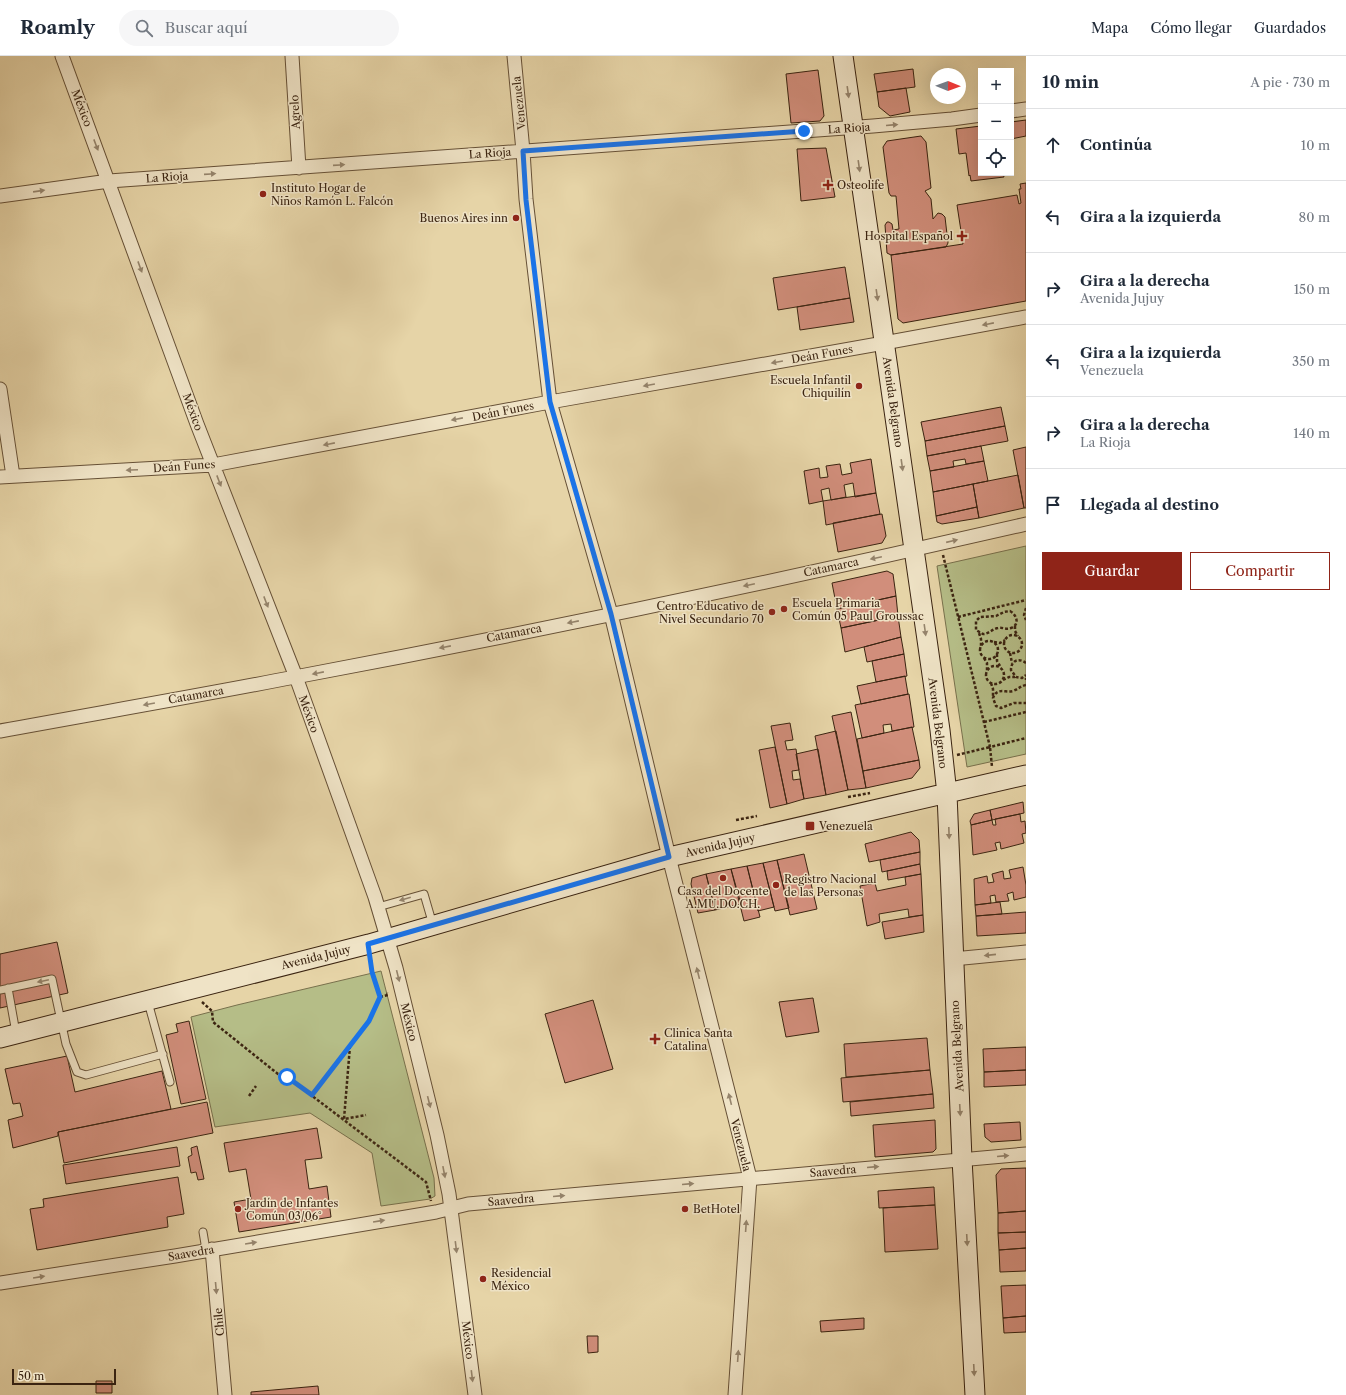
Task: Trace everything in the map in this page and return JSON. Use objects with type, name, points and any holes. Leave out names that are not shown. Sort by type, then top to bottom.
[{"type":"main road","name":"Avenida Belgrano","points":[[843,56],[914,550],[947,794],[962,1159],[975,1395]]},
{"type":"main road","name":"Avenida Jujuy","points":[[8,1035],[368,944],[669,857],[1026,776]]},
{"type":"street","name":"México","points":[[62,56],[213,465],[296,677],[388,938],[437,1135],[449,1194],[475,1395]]},
{"type":"street","name":"Agrelo","points":[[292,56],[299,168]]},
{"type":"street","name":"Venezuela","points":[[514,56],[526,200],[550,402],[611,614],[669,857],[750,1178],[735,1395]]},
{"type":"street","points":[[1014,111],[1026,109]]},
{"type":"street","name":"La Rioja","points":[[0,196],[109,181],[853,128],[978,115]]},
{"type":"street","name":"Deán Funes","points":[[6,476],[213,465],[550,402],[884,344],[1026,317]]},
{"type":"street","points":[[0,389],[6,476]]},
{"type":"street","name":"Catamarca","points":[[0,731],[296,677],[611,614],[914,550],[1026,524]]},
{"type":"street","points":[[953,959],[1026,952]]},
{"type":"street","name":"Saavedra","points":[[0,1283],[209,1250],[476,1204],[1026,1154]]},
{"type":"street","name":"Chile","points":[[209,1250],[225,1395]]},
{"type":"lane","points":[[378,907],[424,894],[433,925]]},
{"type":"lane","points":[[0,990],[52,979],[66,1044],[77,1072],[82,1074],[86,1075],[163,1054]]},
{"type":"lane","points":[[8,988],[8,1035]]},
{"type":"lane","points":[[147,1000],[170,1082]]},
{"type":"lane","points":[[203,1232],[209,1250]]},
{"type":"path","points":[[940,544],[990,747]]},
{"type":"path","points":[[958,617],[1026,600]]},
{"type":"path","points":[[1026,608],[1024,613],[1026,620]]},
{"type":"path","points":[[1020,649],[1022,640],[1015,631],[1017,620],[1012,612],[1007,611],[996,616],[980,617],[976,621],[976,630],[981,639],[980,651],[987,663],[987,676],[993,688],[993,698],[996,706],[1001,708],[1014,703],[1026,703]]},
{"type":"path","points":[[976,630],[980,634],[986,634],[996,628],[1010,629],[1015,625]]},
{"type":"path","points":[[980,648],[985,642],[988,641],[1000,643],[1009,636],[1018,636]]},
{"type":"path","points":[[1005,640],[1005,648],[1010,652],[1015,653],[1026,646]]},
{"type":"path","points":[[994,642],[997,646],[997,661],[1004,671],[1003,680]]},
{"type":"path","points":[[1010,652],[1012,663],[1010,670],[1016,677]]},
{"type":"path","points":[[983,656],[991,659],[997,654]]},
{"type":"path","points":[[1012,663],[1018,660],[1025,662]]},
{"type":"path","points":[[987,672],[992,666],[1000,667]]},
{"type":"path","points":[[989,681],[998,684],[1009,677],[1022,678],[1026,675]]},
{"type":"path","points":[[993,698],[995,693],[998,691],[1011,691],[1026,685]]},
{"type":"path","points":[[984,722],[1026,712]]},
{"type":"path","points":[[943,759],[1026,738]]},
{"type":"path","points":[[848,797],[870,792]]},
{"type":"path","points":[[736,820],[757,816]]},
{"type":"path","points":[[312,1095],[369,1021],[380,997],[372,972],[368,944]]},
{"type":"path","points":[[213,1022],[278,1074],[287,1077],[312,1095],[426,1182],[430,1199],[436,1212]]},
{"type":"path","points":[[344,1120],[350,1046]]},
{"type":"path","points":[[249,1096],[256,1086]]},
{"type":"path","points":[[344,1120],[366,1115]]},
{"type":"green space","points":[[1026,546],[1026,754],[967,767],[937,566]]},
{"type":"green space","points":[[381,971],[434,1178],[435,1196],[430,1199],[381,1206],[372,1153],[310,1113],[215,1127],[191,1017]]},
{"type":"building","points":[[913,69],[915,87],[877,92],[874,74]]},
{"type":"building","points":[[818,70],[824,116],[820,121],[791,123],[786,74]]},
{"type":"building","points":[[906,88],[910,112],[890,116],[879,107],[877,92]]},
{"type":"building","points":[[1026,120],[1026,136],[1014,138],[1014,122]]},
{"type":"building","points":[[978,126],[978,176],[1004,177],[971,181],[966,153],[959,154],[956,129]]},
{"type":"building","points":[[921,136],[926,142],[931,188],[925,191],[931,199],[933,219],[938,213],[945,217],[948,243],[946,247],[891,255],[887,253],[885,225],[889,222],[892,224],[893,230],[899,229],[896,196],[891,196],[889,193],[883,147],[887,141]]},
{"type":"building","points":[[826,148],[835,197],[801,201],[797,149]]},
{"type":"building","points":[[1026,183],[1026,301],[903,323],[898,319],[891,255],[963,244],[957,205],[1017,195],[1019,204],[1021,203],[1019,189],[1021,189],[1020,184]]},
{"type":"building","points":[[845,267],[850,298],[778,310],[773,278]]},
{"type":"building","points":[[850,298],[854,322],[800,330],[797,307]]},
{"type":"building","points":[[1001,407],[1005,426],[925,441],[921,422]]},
{"type":"building","points":[[1005,426],[1008,441],[927,456],[925,441]]},
{"type":"building","points":[[981,446],[984,461],[966,464],[965,459],[953,461],[954,467],[930,471],[927,456]]},
{"type":"building","points":[[1026,447],[1026,508],[1024,508],[1013,450]]},
{"type":"building","points":[[871,459],[876,493],[855,497],[853,483],[844,485],[846,497],[831,500],[829,488],[821,490],[823,501],[809,504],[804,471],[819,468],[820,478],[828,477],[826,466],[840,464],[842,475],[852,473],[850,463]]},
{"type":"building","points":[[984,461],[988,481],[933,492],[930,471]]},
{"type":"building","points":[[1018,475],[1024,508],[979,518],[973,484]]},
{"type":"building","points":[[973,484],[977,507],[936,516],[933,492]]},
{"type":"building","points":[[876,493],[880,514],[826,525],[823,501]]},
{"type":"building","points":[[977,507],[979,518],[942,524],[937,522],[936,516]]},
{"type":"building","points":[[882,514],[886,536],[882,543],[838,552],[833,523]]},
{"type":"building","points":[[887,571],[893,574],[896,596],[837,609],[832,583]]},
{"type":"building","points":[[896,596],[898,616],[841,628],[837,609]]},
{"type":"building","points":[[898,616],[901,637],[845,652],[841,628]]},
{"type":"building","points":[[901,637],[904,654],[867,662],[864,647]]},
{"type":"building","points":[[904,654],[907,676],[876,682],[872,661]]},
{"type":"building","points":[[905,676],[908,694],[861,704],[857,686]]},
{"type":"building","points":[[909,694],[914,727],[892,731],[891,724],[883,725],[884,733],[862,738],[855,705]]},
{"type":"building","points":[[851,712],[866,788],[848,790],[832,716]]},
{"type":"building","points":[[790,723],[793,740],[785,741],[787,750],[796,749],[799,770],[792,771],[793,780],[800,779],[804,799],[787,804],[771,726]]},
{"type":"building","points":[[912,727],[919,760],[863,771],[857,739]]},
{"type":"building","points":[[836,731],[848,790],[826,795],[815,736]]},
{"type":"building","points":[[775,747],[787,804],[770,808],[759,750]]},
{"type":"building","points":[[818,749],[826,795],[804,799],[796,754]]},
{"type":"building","points":[[919,760],[920,768],[912,778],[866,788],[863,771]]},
{"type":"building","points":[[1023,802],[1024,813],[992,820],[990,810]]},
{"type":"building","points":[[990,810],[992,820],[971,825],[970,821],[974,814]]},
{"type":"building","points":[[1020,814],[1021,822],[1025,821],[1026,833],[1022,834],[1024,843],[1001,849],[1000,842],[995,843],[997,850],[973,855],[971,825],[992,820],[993,825],[996,825],[995,819]]},
{"type":"building","points":[[911,832],[919,840],[920,852],[869,862],[865,844]]},
{"type":"building","points":[[920,852],[920,864],[882,872],[880,860]]},
{"type":"building","points":[[804,854],[817,909],[790,915],[777,860]]},
{"type":"building","name":"Registro Nacional de las Personas","points":[[777,860],[789,908],[775,911],[763,863]]},
{"type":"building","points":[[763,863],[774,907],[758,911],[747,866]]},
{"type":"building","points":[[920,864],[921,874],[888,880],[887,871]]},
{"type":"building","points":[[747,866],[760,917],[744,921],[731,869]]},
{"type":"building","points":[[1023,867],[1026,897],[1014,900],[1013,892],[1007,894],[1009,901],[996,902],[995,895],[990,896],[991,903],[975,905],[974,879],[987,876],[988,883],[994,882],[992,874],[1003,871],[1004,879],[1011,878],[1009,870]]},
{"type":"building","points":[[731,869],[741,904],[715,910],[706,874]]},
{"type":"building","points":[[706,874],[715,910],[698,913],[691,884],[692,878]]},
{"type":"building","points":[[921,874],[923,915],[909,917],[908,909],[879,914],[880,922],[867,926],[860,886],[875,883],[877,891],[906,885],[905,877]]},
{"type":"building","points":[[1000,902],[1002,914],[976,916],[975,905]]},
{"type":"building","points":[[1026,912],[1026,933],[977,936],[976,916]]},
{"type":"building","points":[[923,915],[924,932],[885,939],[882,922]]},
{"type":"building","points":[[57,942],[68,993],[0,1008],[0,954]]},
{"type":"building","points":[[813,998],[819,1032],[786,1037],[779,1002]]},
{"type":"building","points":[[593,1000],[613,1069],[565,1083],[545,1014]]},
{"type":"building","points":[[189,1021],[206,1099],[181,1104],[166,1035],[178,1032],[176,1024]]},
{"type":"building","points":[[927,1038],[930,1070],[846,1077],[844,1044]]},
{"type":"building","points":[[1026,1047],[1026,1070],[984,1072],[983,1049]]},
{"type":"building","points":[[67,1056],[75,1092],[162,1071],[171,1109],[58,1132],[58,1136],[13,1148],[8,1120],[23,1116],[20,1103],[13,1104],[5,1069]]},
{"type":"building","points":[[930,1070],[933,1094],[843,1102],[841,1078]]},
{"type":"building","points":[[1026,1070],[1026,1085],[984,1087],[984,1072]]},
{"type":"building","points":[[933,1094],[934,1108],[851,1116],[850,1102]]},
{"type":"building","points":[[207,1102],[213,1133],[64,1163],[58,1132]]},
{"type":"building","points":[[935,1120],[936,1149],[933,1152],[875,1157],[873,1125]]},
{"type":"building","points":[[1020,1122],[1021,1140],[991,1142],[985,1137],[984,1124]]},
{"type":"building","points":[[317,1128],[322,1158],[305,1160],[309,1189],[327,1186],[331,1217],[239,1232],[234,1202],[251,1199],[246,1169],[229,1172],[224,1143]]},
{"type":"building","points":[[197,1146],[204,1179],[198,1180],[196,1172],[191,1173],[188,1157],[192,1155],[191,1148]]},
{"type":"building","points":[[177,1147],[180,1166],[66,1184],[63,1165]]},
{"type":"building","points":[[1026,1168],[1026,1211],[998,1213],[996,1175],[1001,1169]]},
{"type":"building","points":[[178,1177],[184,1214],[167,1217],[168,1227],[37,1250],[30,1209],[44,1207],[43,1199]]},
{"type":"building","points":[[934,1187],[935,1205],[879,1208],[878,1191]]},
{"type":"building","points":[[935,1205],[938,1249],[885,1252],[883,1208]]},
{"type":"building","points":[[1026,1211],[1026,1232],[998,1233],[998,1213]]},
{"type":"building","points":[[1026,1232],[1026,1248],[999,1250],[998,1233]]},
{"type":"building","points":[[1026,1248],[1026,1271],[1000,1272],[999,1250]]},
{"type":"building","points":[[1026,1285],[1026,1316],[1003,1318],[1001,1286]]},
{"type":"building","points":[[1026,1316],[1026,1332],[1004,1333],[1003,1318]]},
{"type":"building","points":[[864,1318],[864,1329],[821,1332],[820,1321]]},
{"type":"building","points":[[587,1336],[598,1336],[598,1352],[588,1353]]},
{"type":"building","points":[[96,1381],[112,1381],[112,1393],[96,1393]]},
{"type":"building","points":[[318,1386],[319,1395],[251,1395],[251,1392]]},
{"type":"place","name":"Osteolife","points":[[828,185]]},
{"type":"place","name":"Instituto Hogar de Niños Ramón L. Falcón","points":[[263,194]]},
{"type":"place","name":"Buenos Aires inn","points":[[516,218]]},
{"type":"place","name":"Hospital Español","points":[[962,236]]},
{"type":"place","name":"Escuela Infantil Chiquilín","points":[[859,386]]},
{"type":"place","name":"Escuela Primaria Común 05 Paul Groussac","points":[[784,609]]},
{"type":"place","name":"Centro Educativo de Nivel Secundario 70","points":[[772,612]]},
{"type":"place","name":"Venezuela","points":[[810,826]]},
{"type":"place","name":"Casa del Docente A.MU.DO.CH.","points":[[723,878]]},
{"type":"place","name":"Registro Nacional de las Personas","points":[[776,885]]},
{"type":"place","name":"Clinica Santa Catalina","points":[[655,1039]]},
{"type":"place","name":"Jardín de Infantes Común 03/06°","points":[[238,1209]]},
{"type":"place","name":"BetHotel","points":[[685,1209]]},
{"type":"place","name":"Residencial México","points":[[483,1279]]},
{"type":"route","points":[[287,1077],[312,1095],[369,1021],[380,997],[372,972],[368,944],[669,857],[611,614],[550,402],[526,200],[523,151],[804,131]]}]
